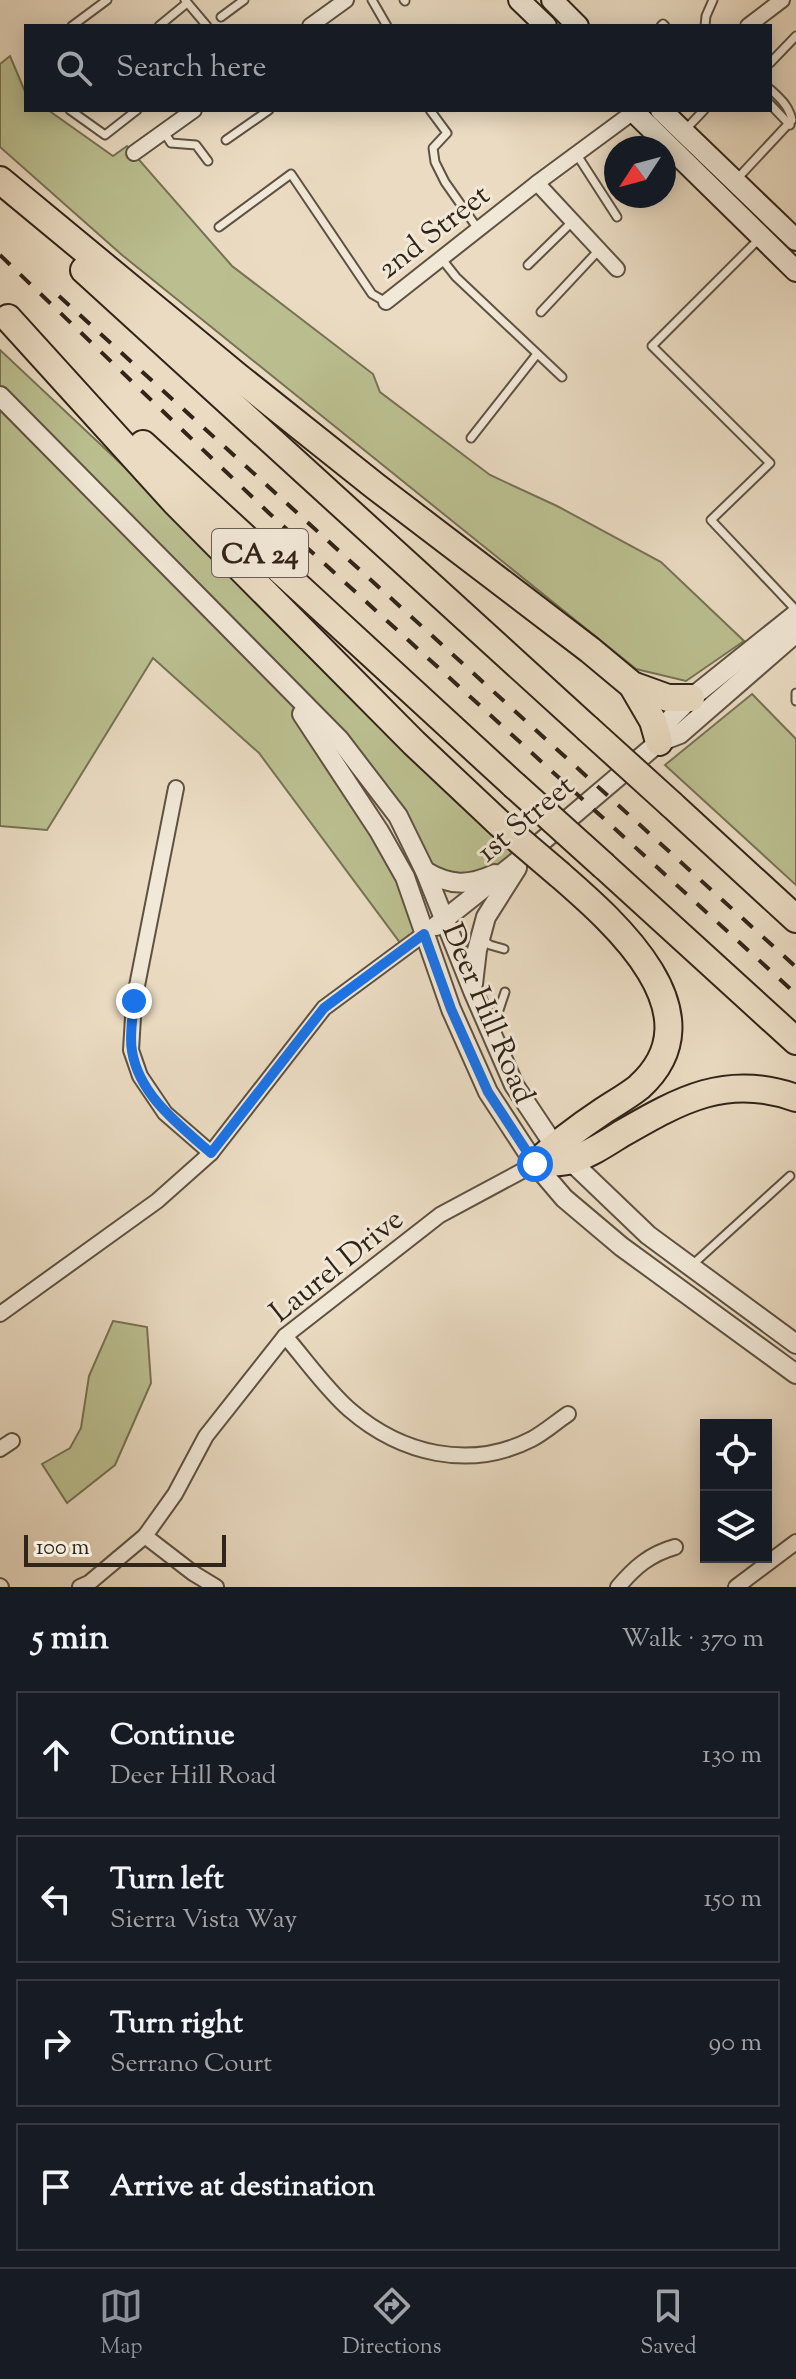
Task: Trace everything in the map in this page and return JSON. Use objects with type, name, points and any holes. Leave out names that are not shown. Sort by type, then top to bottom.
[{"type":"highway","points":[[0,180],[273,405],[632,685],[653,721],[659,742]]},
{"type":"highway","name":"CA 24","points":[[0,193],[796,919]]},
{"type":"highway","points":[[4,314],[175,502],[414,743],[611,923],[648,965],[663,995],[667,1020],[664,1048],[645,1080],[633,1092],[562,1153],[535,1164]]},
{"type":"highway","name":"CA 24","points":[[4,314],[796,1041]]},
{"type":"highway","points":[[632,685],[668,698],[691,698]]},
{"type":"highway","points":[[562,1153],[590,1152],[674,1104],[712,1091],[762,1089],[796,1098]]},
{"type":"main road","points":[[519,0],[544,24]]},
{"type":"main road","points":[[552,0],[576,24]]},
{"type":"main road","points":[[635,112],[727,189],[777,222],[796,240]]},
{"type":"main road","points":[[663,112],[683,131],[762,237],[796,271]]},
{"type":"street","points":[[313,24],[346,0]]},
{"type":"street","points":[[751,24],[782,0]]},
{"type":"street","points":[[134,153],[191,112]]},
{"type":"street","name":"2nd Street","points":[[386,302],[633,112]]},
{"type":"street","points":[[537,183],[617,269]]},
{"type":"street","name":"Deer Hill Road","points":[[0,396],[339,739],[398,816],[425,871],[514,1085],[562,1153],[648,1235],[796,1344]]},
{"type":"street","name":"1st Street","points":[[659,742],[670,719],[691,698],[796,612]]},
{"type":"street","name":"1st Street","points":[[424,934],[518,861],[659,742],[680,734],[796,633]]},
{"type":"street","name":"Deer Hill Road","points":[[274,676],[327,749],[405,877],[451,1009],[488,1092],[535,1164],[564,1198],[622,1247],[796,1374]]},
{"type":"street","points":[[176,788],[134,1001],[131,1050],[140,1076],[165,1113],[211,1153]]},
{"type":"street","points":[[425,871],[442,881],[459,884],[484,879],[518,861]]},
{"type":"street","points":[[473,991],[473,974],[486,917],[518,861]]},
{"type":"street","points":[[0,1314],[157,1201],[211,1153],[324,1008],[424,934]]},
{"type":"street","name":"Laurel Drive","points":[[80,1587],[89,1583],[145,1536],[175,1494],[206,1436],[285,1336],[440,1215],[535,1164]]},
{"type":"street","points":[[285,1336],[349,1409],[389,1438],[440,1456],[506,1450],[534,1438],[568,1414]]},
{"type":"street","points":[[145,1536],[216,1587]]},
{"type":"street","points":[[736,1587],[796,1542]]},
{"type":"street","points":[[618,1587],[655,1553],[675,1547]]},
{"type":"lane","points":[[75,24],[107,0]]},
{"type":"lane","points":[[221,17],[244,0]]},
{"type":"lane","points":[[372,0],[384,24]]},
{"type":"lane","points":[[705,24],[713,0]]},
{"type":"lane","points":[[161,24],[186,2],[205,24]]},
{"type":"lane","points":[[772,61],[796,36]]},
{"type":"lane","points":[[727,189],[790,125],[790,111],[772,91]]},
{"type":"lane","points":[[772,106],[790,125]]},
{"type":"lane","points":[[73,112],[105,135],[134,112]]},
{"type":"lane","points":[[226,140],[266,112]]},
{"type":"lane","points":[[431,112],[447,133],[433,148],[435,162],[478,229]]},
{"type":"lane","points":[[683,131],[702,112]]},
{"type":"lane","points":[[164,132],[171,143],[196,145],[208,161]]},
{"type":"lane","points":[[576,155],[617,217]]},
{"type":"lane","name":"2nd Street","points":[[219,227],[291,174],[372,294],[386,302]]},
{"type":"lane","points":[[528,265],[572,221]]},
{"type":"lane","points":[[777,222],[652,346],[770,463],[711,520],[796,612]]},
{"type":"lane","points":[[541,312],[599,250]]},
{"type":"lane","points":[[441,258],[456,277],[562,377]]},
{"type":"lane","points":[[471,438],[537,354]]},
{"type":"lane","points":[[796,693],[796,701]]},
{"type":"lane","points":[[480,938],[504,949]]},
{"type":"lane","points":[[496,1045],[498,1013],[505,992]]},
{"type":"lane","points":[[690,1267],[790,1176]]},
{"type":"green space","points":[[10,56],[24,89],[24,112],[51,112],[113,156],[127,146],[232,266],[373,374],[380,392],[490,475],[557,506],[661,562],[744,641],[686,681],[636,669],[122,255],[0,147],[0,64]]},
{"type":"green space","points":[[0,350],[167,507],[523,857],[512,866],[442,881],[398,816],[279,681],[379,831],[424,934],[404,948],[259,753],[153,658],[47,830],[0,826]]},
{"type":"green space","points":[[752,694],[796,739],[796,885],[665,765]]},
{"type":"green space","points":[[113,1321],[147,1327],[151,1383],[115,1465],[67,1503],[42,1464],[70,1448],[81,1428],[89,1376]]},
{"type":"railway","points":[[0,255],[270,514],[796,994]]},
{"type":"railway","points":[[59,296],[796,967]]},
{"type":"route","points":[[134,1001],[131,1050],[140,1076],[165,1113],[211,1153],[324,1008],[424,934],[451,1009],[488,1092],[535,1164]]}]
